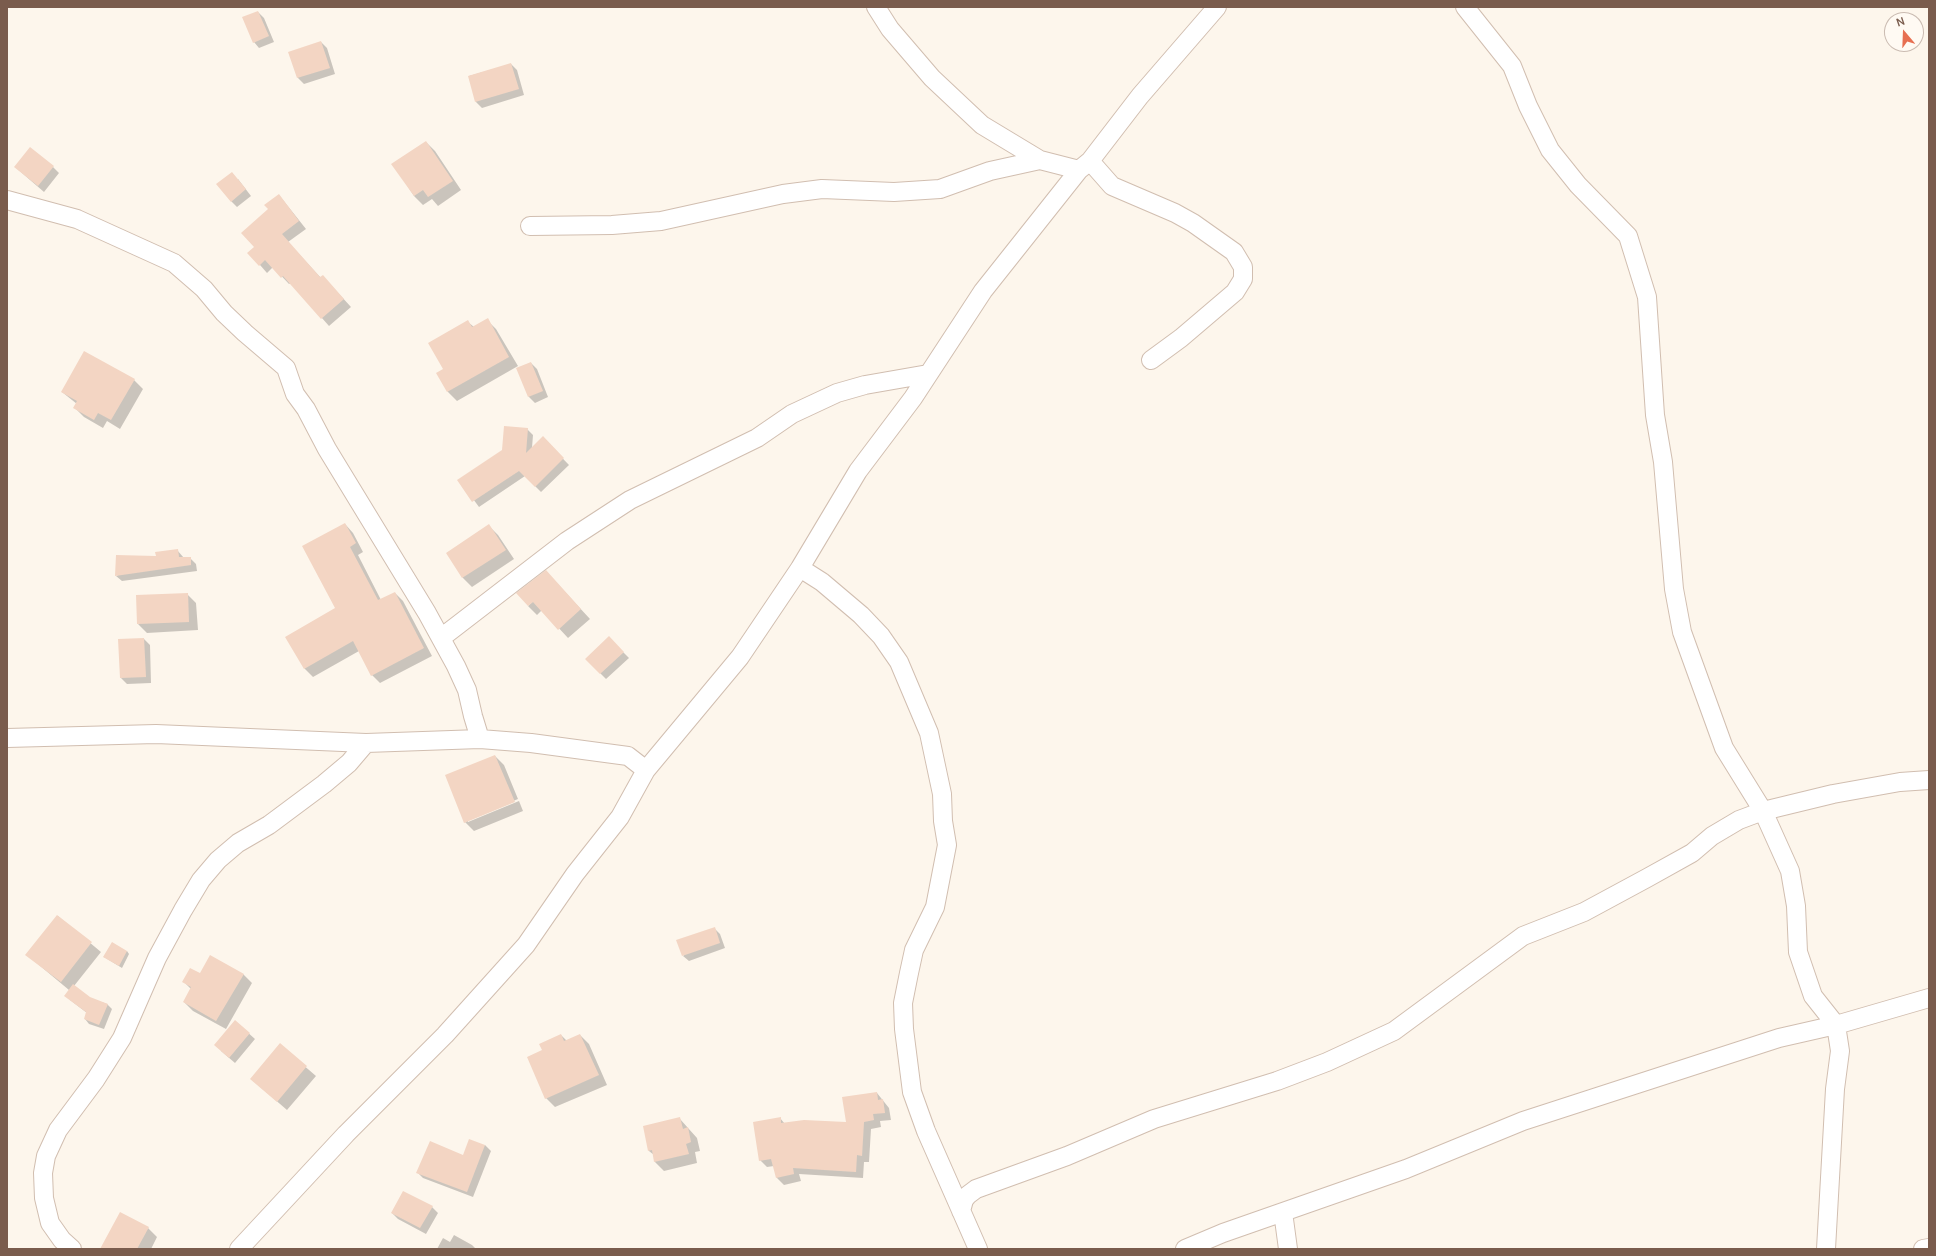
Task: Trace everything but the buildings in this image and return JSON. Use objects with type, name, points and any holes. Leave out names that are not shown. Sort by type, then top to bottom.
[{"type":"street","points":[[876,7],[890,29],[932,78],[982,125],[1040,160]]},
{"type":"street","points":[[239,1249],[346,1134],[446,1035],[526,945],[575,874],[620,817],[646,770],[740,657],[800,568],[858,471],[913,398],[983,291],[1140,96],[1217,7]]},
{"type":"street","points":[[1465,7],[1512,66],[1528,106],[1550,150],[1578,185],[1628,236],[1647,297],[1655,414],[1663,462],[1674,589],[1682,632],[1724,748],[1764,811],[1790,871],[1796,906],[1798,952],[1800,959],[1813,996],[1836,1025],[1840,1051],[1835,1089],[1826,1249]]},
{"type":"street","points":[[530,226],[612,225],[661,221],[783,194],[822,189],[894,192],[940,189],[990,171],[1040,160],[1085,165],[1112,186],[1176,213],[1193,223],[1234,252],[1243,267],[1243,279],[1235,292],[1181,338],[1151,360]]},
{"type":"street","points":[[7,200],[77,219],[174,263],[204,289],[224,313],[245,333],[286,368],[295,394],[306,409],[327,450],[441,638],[467,690],[472,716],[480,739]]},
{"type":"street","points":[[441,638],[567,540],[630,500],[757,438],[792,414],[837,393],[865,385],[928,374]]},
{"type":"street","points":[[800,568],[822,582],[861,615],[881,636],[899,662],[929,733],[938,767],[942,794],[943,821],[947,845],[935,907],[914,950],[908,973],[903,1003],[904,1029],[912,1092],[926,1131],[978,1249]]},
{"type":"street","points":[[7,738],[156,734],[366,743],[480,739],[531,743],[628,756],[646,770]]},
{"type":"street","points":[[72,1249],[62,1240],[50,1223],[44,1198],[43,1173],[46,1156],[58,1130],[96,1078],[122,1038],[158,958],[183,910],[201,880],[218,860],[238,843],[269,824],[324,784],[349,763],[366,743]]},
{"type":"street","points":[[961,1211],[964,1200],[968,1195],[976,1190],[1067,1156],[1154,1119],[1277,1081],[1339,1057],[1394,1031],[1523,936],[1584,912],[1692,853],[1712,836],[1739,820],[1764,811],[1869,786],[1929,780]]},
{"type":"street","points":[[1185,1249],[1223,1233],[1406,1169],[1522,1121],[1779,1038],[1836,1025],[1929,998]]},
{"type":"street","points":[[1284,1212],[1288,1249]]},
{"type":"street","points":[[1923,1249],[1929,1248]]}]
